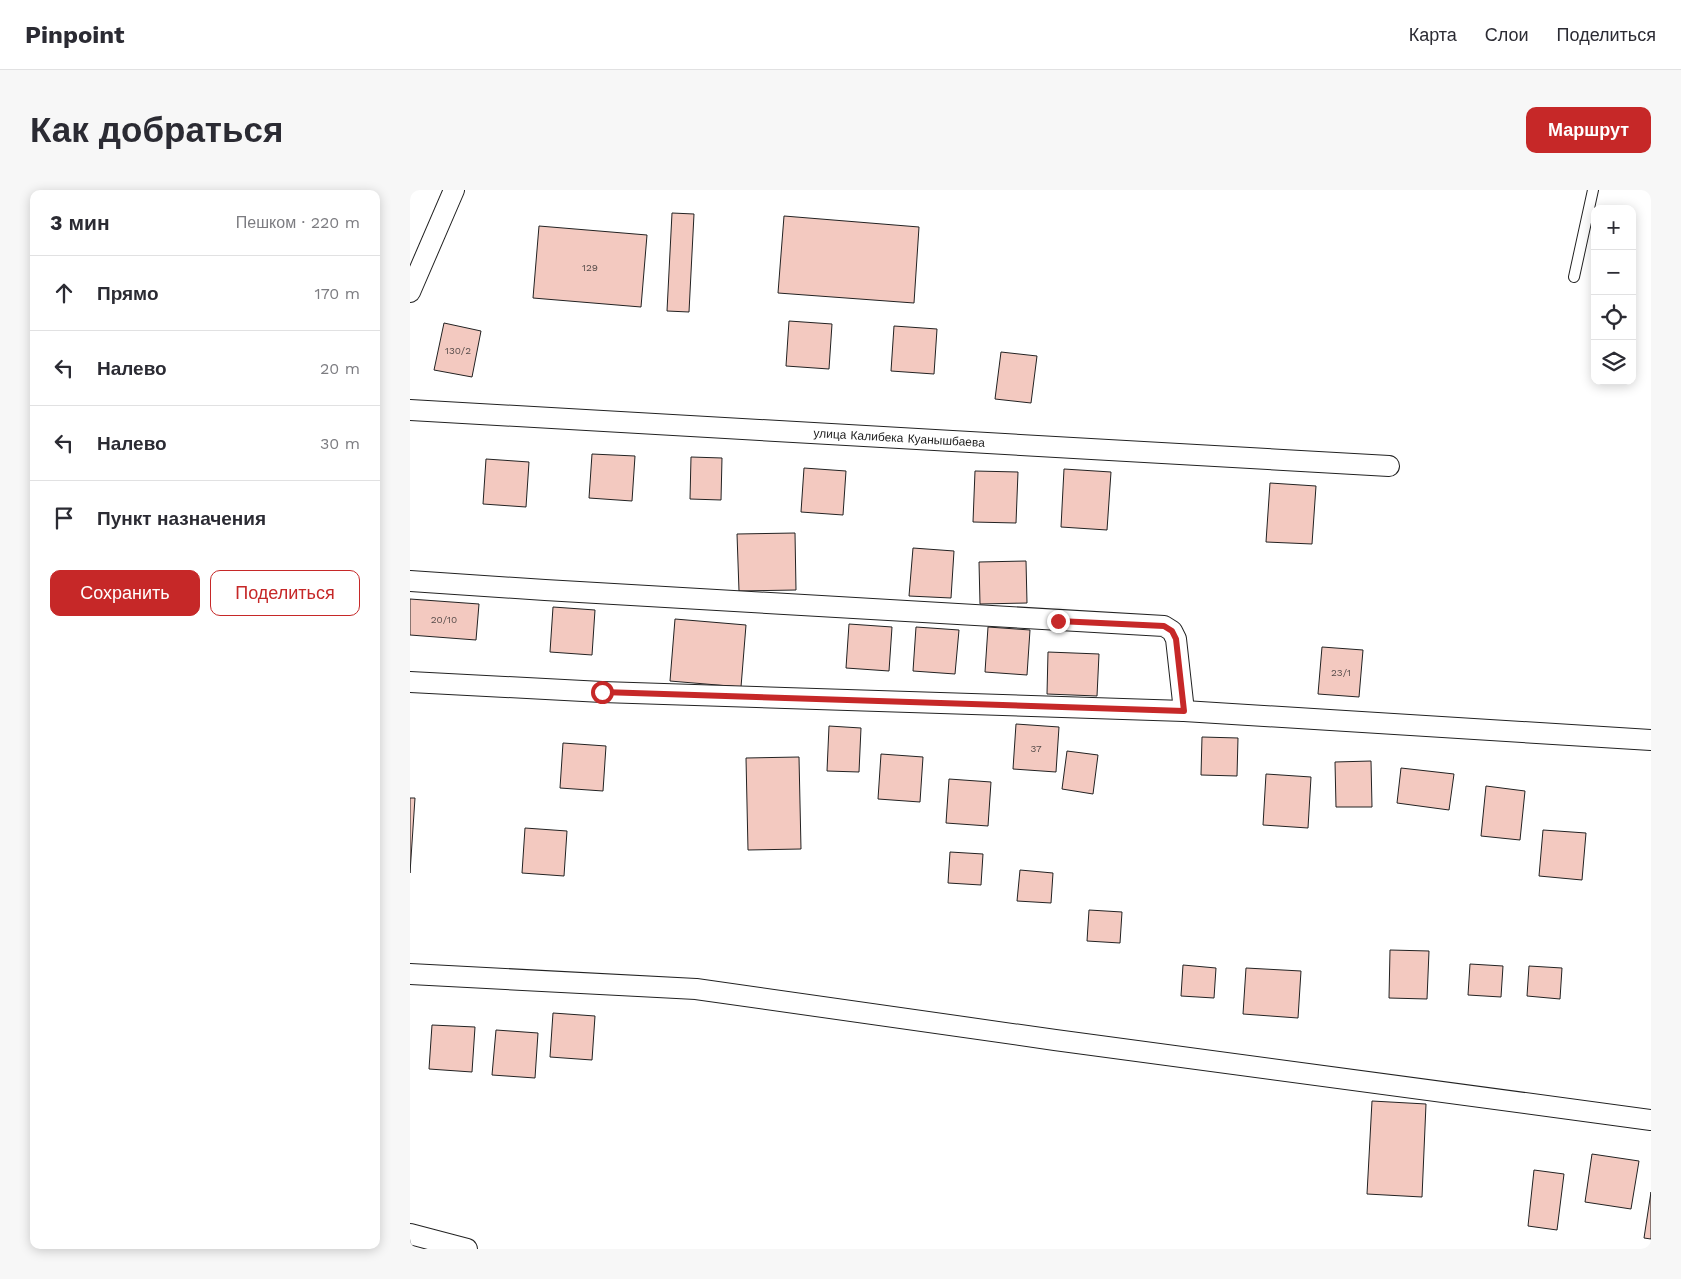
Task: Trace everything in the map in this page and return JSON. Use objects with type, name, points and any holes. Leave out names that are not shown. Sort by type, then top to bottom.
[{"type":"street","points":[[410,292],[454,190]]},
{"type":"street","name":"улица Калибека Куанышбаева","points":[[410,410],[1388,466]]},
{"type":"street","points":[[410,581],[1164,626],[1172,631],[1176,639],[1184,711]]},
{"type":"street","points":[[410,682],[602,692],[1184,711],[1651,740]]},
{"type":"street","points":[[410,974],[696,989],[1054,1040],[1651,1120]]},
{"type":"street","points":[[410,1234],[467,1249]]},
{"type":"lane","points":[[1574,277],[1593,190]]},
{"type":"building","points":[[672,213],[694,214],[689,312],[667,311]]},
{"type":"building","points":[[784,216],[919,227],[914,303],[778,293]]},
{"type":"building","points":[[539,226],[647,235],[641,307],[533,298]]},
{"type":"building","points":[[789,321],[832,324],[829,369],[786,366]]},
{"type":"building","points":[[444,323],[481,331],[472,377],[434,370]]},
{"type":"building","points":[[894,326],[937,329],[934,374],[891,371]]},
{"type":"building","points":[[1001,352],[1037,356],[1031,403],[995,399]]},
{"type":"building","points":[[592,454],[635,456],[632,501],[589,498]]},
{"type":"building","points":[[691,457],[722,458],[721,500],[690,499]]},
{"type":"building","points":[[486,459],[529,462],[526,507],[483,504]]},
{"type":"building","points":[[804,468],[846,471],[843,515],[801,512]]},
{"type":"building","points":[[1064,469],[1111,472],[1107,530],[1061,527]]},
{"type":"building","points":[[975,471],[1018,472],[1016,523],[973,522]]},
{"type":"building","points":[[1270,483],[1316,486],[1312,544],[1266,542]]},
{"type":"building","points":[[795,533],[796,590],[739,591],[737,534]]},
{"type":"building","points":[[913,548],[954,551],[951,598],[909,596]]},
{"type":"building","points":[[1026,561],[1027,603],[980,604],[979,562]]},
{"type":"building","points":[[410,599],[479,604],[476,640],[410,635]]},
{"type":"building","points":[[553,607],[595,610],[592,655],[550,652]]},
{"type":"building","points":[[675,619],[746,625],[741,687],[670,681]]},
{"type":"building","points":[[849,624],[892,627],[889,671],[846,668]]},
{"type":"building","points":[[916,627],[959,630],[955,674],[913,671]]},
{"type":"building","points":[[988,627],[1030,630],[1027,675],[985,672]]},
{"type":"building","points":[[1322,647],[1363,650],[1359,697],[1318,694]]},
{"type":"building","points":[[1048,652],[1099,654],[1097,696],[1047,694]]},
{"type":"building","points":[[1016,724],[1059,727],[1056,772],[1013,769]]},
{"type":"building","points":[[829,726],[861,728],[859,772],[827,771]]},
{"type":"building","points":[[1202,737],[1238,738],[1237,776],[1201,775]]},
{"type":"building","points":[[563,743],[606,746],[603,791],[560,788]]},
{"type":"building","points":[[1067,751],[1098,755],[1093,794],[1062,789]]},
{"type":"building","points":[[881,754],[923,757],[920,802],[878,799]]},
{"type":"building","points":[[799,757],[801,849],[748,850],[746,758]]},
{"type":"building","points":[[1371,761],[1372,807],[1336,807],[1335,762]]},
{"type":"building","points":[[1401,768],[1454,774],[1449,810],[1397,803]]},
{"type":"building","points":[[1266,774],[1311,777],[1308,828],[1263,825]]},
{"type":"building","points":[[949,779],[991,782],[988,826],[946,823]]},
{"type":"building","points":[[1486,786],[1525,791],[1520,840],[1481,836]]},
{"type":"building","points":[[410,798],[415,798],[410,873]]},
{"type":"building","points":[[525,828],[567,831],[564,876],[522,873]]},
{"type":"building","points":[[1543,830],[1586,833],[1582,880],[1539,876]]},
{"type":"building","points":[[950,852],[983,854],[981,885],[948,883]]},
{"type":"building","points":[[1020,870],[1053,873],[1051,903],[1017,901]]},
{"type":"building","points":[[1089,910],[1122,912],[1120,943],[1087,941]]},
{"type":"building","points":[[1390,950],[1429,951],[1427,999],[1389,998]]},
{"type":"building","points":[[1470,964],[1503,966],[1501,997],[1468,995]]},
{"type":"building","points":[[1183,965],[1216,968],[1214,998],[1181,996]]},
{"type":"building","points":[[1529,966],[1562,968],[1560,999],[1527,996]]},
{"type":"building","points":[[1246,968],[1301,971],[1298,1018],[1243,1014]]},
{"type":"building","points":[[553,1013],[595,1016],[592,1060],[550,1057]]},
{"type":"building","points":[[432,1025],[475,1027],[472,1072],[429,1069]]},
{"type":"building","points":[[496,1030],[538,1033],[535,1078],[492,1075]]},
{"type":"building","points":[[1372,1101],[1426,1104],[1422,1197],[1367,1194]]},
{"type":"building","points":[[1592,1154],[1639,1161],[1631,1209],[1585,1202]]},
{"type":"building","points":[[1534,1170],[1564,1174],[1557,1230],[1528,1226]]},
{"type":"building","points":[[1651,1192],[1651,1239],[1644,1238]]},
{"type":"route","points":[[602,692],[1184,711],[1176,639],[1172,631],[1164,626],[1058,621]]}]
